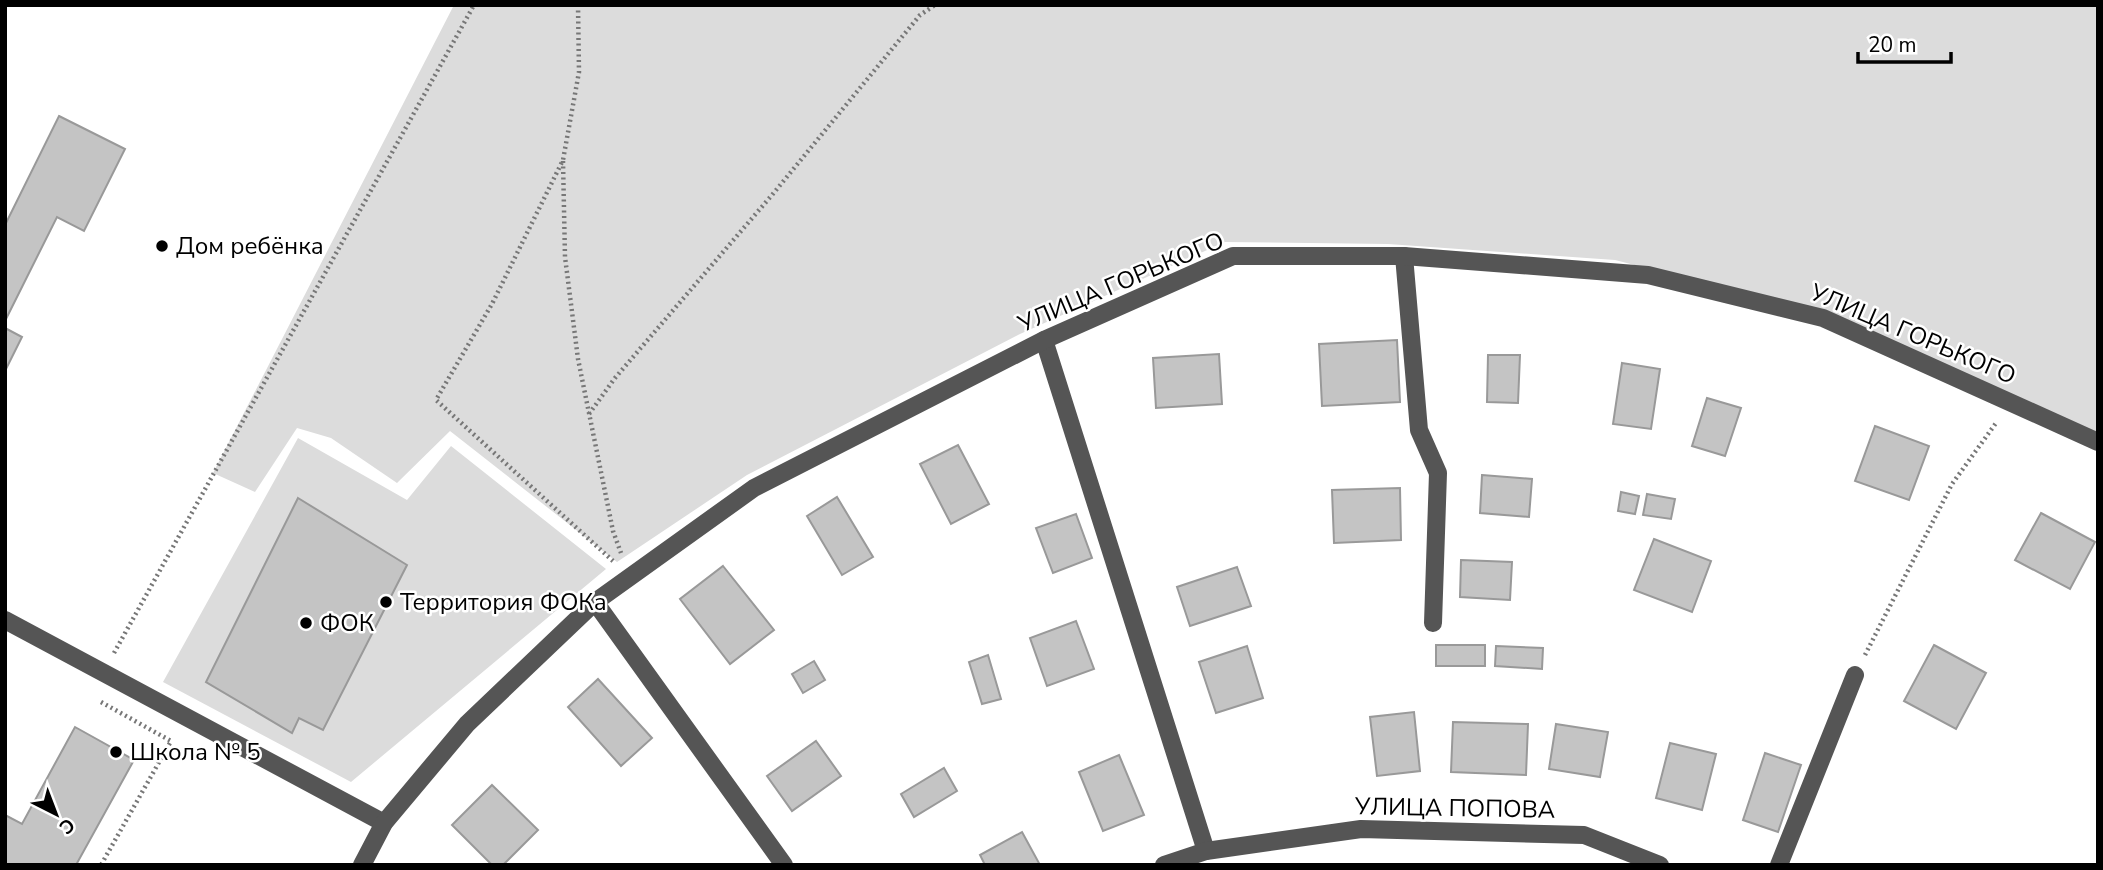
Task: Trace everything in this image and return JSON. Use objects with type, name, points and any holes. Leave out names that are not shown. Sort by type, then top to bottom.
[{"type":"street","name":"УЛИЦА ГОРЬКОГО","points":[[362,865],[384,823],[467,724],[595,602],[754,488],[1044,340],[1233,256],[1404,256],[1648,275],[1823,318],[2098,442]]},
{"type":"street","points":[[1404,256],[1419,430],[1438,473],[1433,622]]},
{"type":"street","points":[[1044,340],[1206,851]]},
{"type":"street","points":[[595,602],[784,865]]},
{"type":"street","points":[[5,620],[384,823]]},
{"type":"street","points":[[1779,865],[1855,675]]},
{"type":"street","name":"УЛИЦА ПОПОВА","points":[[1164,865],[1206,851],[1361,829],[1584,835],[1660,865]]},
{"type":"path","points":[[103,673],[474,5]]},
{"type":"path","points":[[578,5],[579,72],[563,160],[565,257],[578,359],[589,414],[613,531],[630,576]]},
{"type":"path","points":[[589,414],[615,378],[772,195],[920,15],[934,5]]},
{"type":"path","points":[[563,160],[492,304],[436,400],[630,576]]},
{"type":"path","points":[[1855,675],[1952,484],[2012,401]]},
{"type":"path","points":[[101,865],[171,741],[99,701],[103,694]]},
{"type":"shaded area","points":[[454,5],[2098,5],[2098,436],[1815,311],[1615,260],[1388,244],[1225,242],[1020,334],[747,475],[617,562],[450,431],[397,483],[331,438],[297,428],[255,492],[213,473]]},
{"type":"shaded area","name":"Территория ФОКа","points":[[298,438],[407,500],[451,446],[606,569],[351,782],[163,682]]},
{"type":"building","points":[[59,116],[125,149],[84,231],[57,217],[5,321],[5,225]]},
{"type":"building","points":[[5,328],[22,337],[5,371]]},
{"type":"building","points":[[1397,340],[1400,402],[1322,406],[1319,344]]},
{"type":"building","points":[[1219,354],[1222,404],[1156,408],[1153,358]]},
{"type":"building","points":[[1488,355],[1520,355],[1518,403],[1487,402]]},
{"type":"building","points":[[1622,363],[1660,369],[1651,429],[1613,424]]},
{"type":"building","points":[[1707,398],[1741,408],[1725,456],[1692,446]]},
{"type":"building","points":[[1875,426],[1929,446],[1909,500],[1855,481]]},
{"type":"building","points":[[958,445],[989,504],[951,524],[920,464]]},
{"type":"building","points":[[1482,475],[1532,479],[1529,517],[1480,513]]},
{"type":"building","points":[[1400,488],[1401,540],[1334,543],[1332,490]]},
{"type":"building","points":[[1621,492],[1639,496],[1635,514],[1618,511]]},
{"type":"building","points":[[1647,494],[1675,499],[1671,519],[1643,515]]},
{"type":"building","points":[[837,497],[873,557],[842,575],[807,516]]},
{"type":"building","name":"ФОК","points":[[298,498],[407,565],[323,730],[299,718],[292,733],[206,682]]},
{"type":"building","points":[[2041,513],[2095,542],[2070,589],[2015,560]]},
{"type":"building","points":[[1076,514],[1092,558],[1053,573],[1036,528]]},
{"type":"building","points":[[1654,539],[1711,561],[1692,612],[1634,590]]},
{"type":"building","points":[[1461,560],[1512,562],[1510,600],[1460,597]]},
{"type":"building","points":[[723,566],[774,630],[730,664],[680,599]]},
{"type":"building","points":[[1237,567],[1251,606],[1190,626],[1177,587]]},
{"type":"building","points":[[1076,621],[1094,669],[1047,686],[1030,638]]},
{"type":"building","points":[[1436,645],[1485,645],[1485,666],[1436,666]]},
{"type":"building","points":[[1934,645],[1986,673],[1956,729],[1904,701]]},
{"type":"building","points":[[1247,646],[1263,698],[1216,713],[1199,662]]},
{"type":"building","points":[[1496,646],[1543,648],[1542,669],[1495,666]]},
{"type":"building","points":[[988,655],[1001,699],[982,704],[969,662]]},
{"type":"building","points":[[814,661],[825,680],[803,693],[792,674]]},
{"type":"building","points":[[598,679],[652,738],[621,766],[568,707]]},
{"type":"building","points":[[1414,712],[1420,771],[1377,776],[1370,717]]},
{"type":"building","points":[[1453,722],[1528,724],[1526,775],[1451,772]]},
{"type":"building","points":[[1556,724],[1608,732],[1600,777],[1549,769]]},
{"type":"building","points":[[75,727],[134,760],[76,865],[5,865],[5,815],[22,824]]},
{"type":"building","points":[[816,741],[841,776],[792,811],[767,776]]},
{"type":"building","points":[[1670,743],[1716,754],[1702,810],[1656,798]]},
{"type":"building","points":[[1765,753],[1801,765],[1778,832],[1743,820]]},
{"type":"building","points":[[1119,755],[1144,815],[1103,831],[1079,772]]},
{"type":"building","points":[[944,768],[957,791],[914,817],[901,794]]},
{"type":"building","points":[[492,785],[538,830],[503,865],[492,865],[452,825]]},
{"type":"building","points":[[1022,832],[1040,865],[985,865],[980,855]]},
{"type":"place","name":"Дом ребёнка","points":[[162,246]]},
{"type":"place","name":"Территория ФОКа","points":[[386,602]]},
{"type":"place","name":"ФОК","points":[[306,623]]},
{"type":"place","name":"Школа № 5","points":[[116,752]]}]
